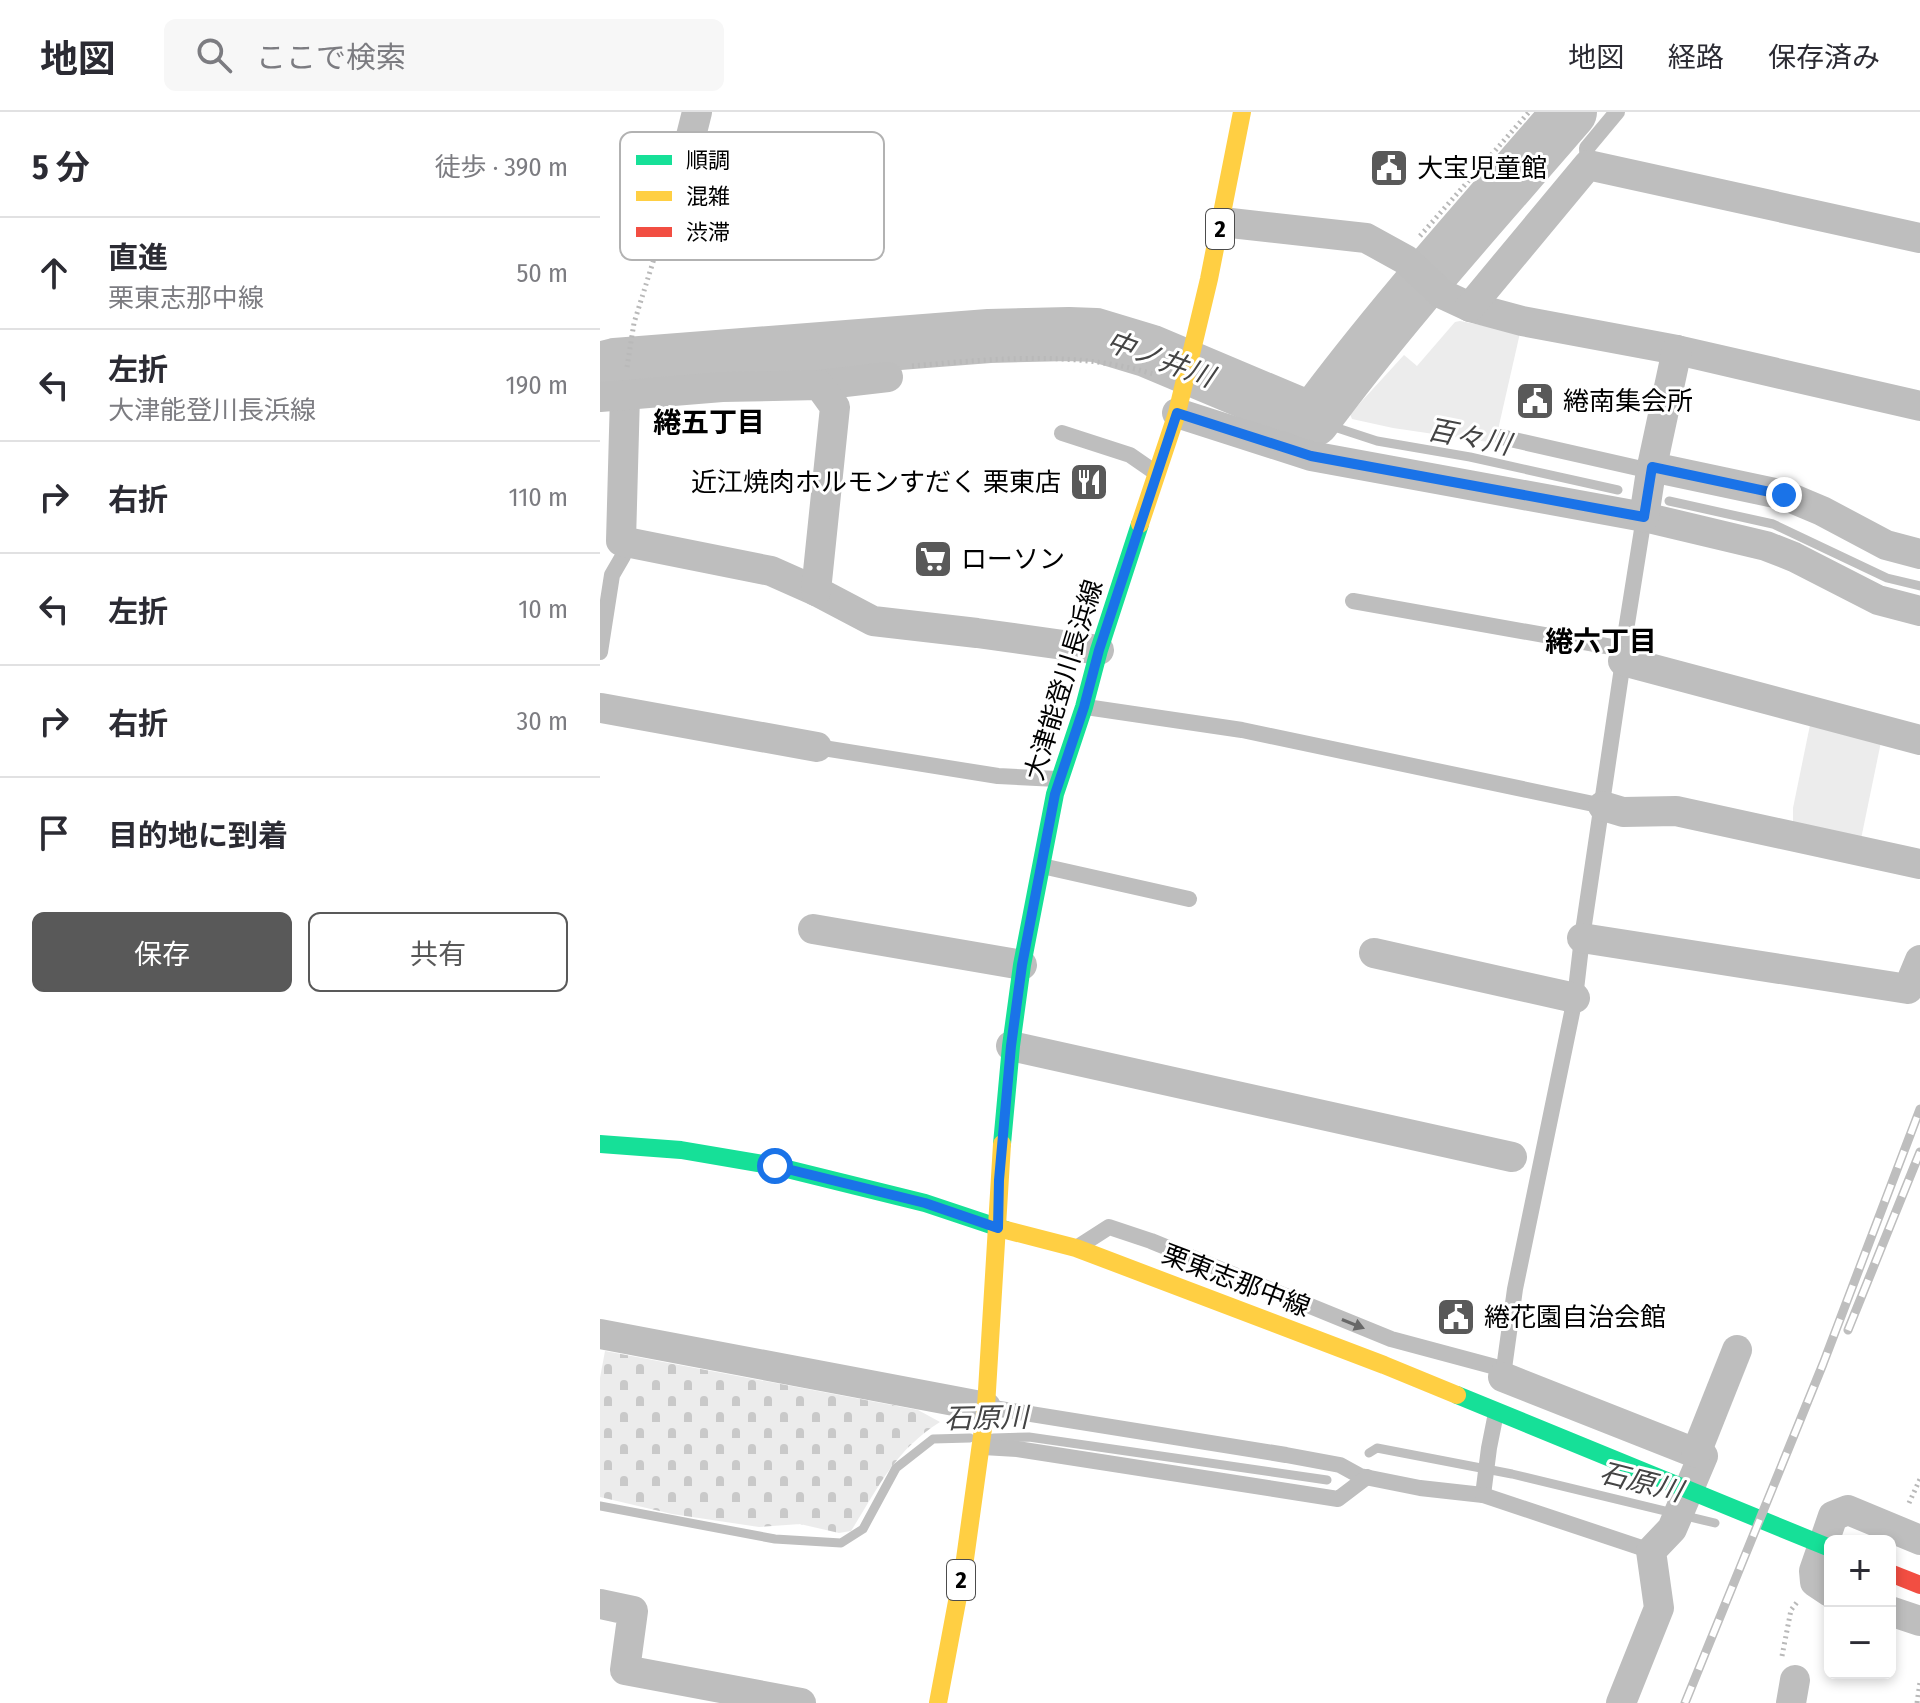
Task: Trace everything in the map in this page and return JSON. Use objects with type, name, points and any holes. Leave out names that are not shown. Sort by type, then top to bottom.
[{"type":"main road","name":"大津能登川長浜線","points":[[938,1703],[965,1559],[986,1408],[999,1180],[1011,1046],[1040,865],[1060,779],[1099,650],[1177,413],[1222,222],[1242,112]]},
{"type":"main road","name":"栗東志那中線","points":[[600,1144],[681,1150],[775,1166],[925,1203],[998,1228],[1076,1248],[1384,1365],[1824,1546]]},
{"type":"main road","points":[[1896,1575],[1920,1585]]},
{"type":"street","points":[[692,132],[697,112]]},
{"type":"street","points":[[1470,307],[1588,165],[1920,238]]},
{"type":"street","points":[[1222,222],[1366,238],[1403,259],[1442,294],[1470,307],[1522,321],[1677,350],[1920,406]]},
{"type":"street","points":[[1644,517],[1651,469],[1677,350]]},
{"type":"street","points":[[888,377],[819,385],[616,391],[614,541],[771,571],[873,621],[1099,650]]},
{"type":"street","points":[[816,591],[835,407],[819,385]]},
{"type":"street","points":[[1177,413],[1311,456],[1644,517],[1766,546],[1878,600],[1920,611]]},
{"type":"street","points":[[1651,469],[1784,495],[1886,545],[1920,554]]},
{"type":"street","points":[[1623,655],[1920,740]]},
{"type":"street","points":[[600,707],[817,747]]},
{"type":"street","points":[[1603,806],[1623,812],[1676,811],[1920,864]]},
{"type":"street","points":[[813,929],[1022,965]]},
{"type":"street","points":[[1582,938],[1908,989],[1920,960]]},
{"type":"street","points":[[1374,953],[1575,998]]},
{"type":"street","points":[[1011,1046],[1512,1157]]},
{"type":"street","points":[[600,1334],[986,1408]]},
{"type":"street","points":[[1696,1453],[1737,1350]]},
{"type":"street","points":[[1503,1373],[1703,1456],[1677,1517],[1651,1551],[1659,1608],[1621,1703]]},
{"type":"street","points":[[1822,1587],[1814,1571],[1833,1516],[1848,1510],[1920,1540]]},
{"type":"street","points":[[600,1604],[633,1611],[625,1670],[801,1703]]},
{"type":"street","points":[[1896,1613],[1920,1621]]},
{"type":"lane","points":[[1588,165],[1587,148],[1617,112]]},
{"type":"lane","points":[[1062,433],[1130,455],[1157,474]]},
{"type":"lane","points":[[1501,437],[1651,469]]},
{"type":"lane","points":[[1485,1488],[1515,1289],[1575,998],[1644,517]]},
{"type":"lane","points":[[600,652],[612,575],[623,556],[614,541]]},
{"type":"lane","points":[[1353,601],[1623,655]]},
{"type":"lane","points":[[1084,707],[1242,730],[1603,806]]},
{"type":"lane","points":[[817,747],[998,776],[1060,779]]},
{"type":"lane","points":[[1040,865],[1189,899]]},
{"type":"lane","points":[[1076,1248],[1109,1227],[1151,1241],[1391,1339],[1503,1373]]},
{"type":"lane","points":[[986,1408],[1286,1455],[1340,1465],[1360,1476],[1420,1488],[1485,1488],[1651,1551]]},
{"type":"lane","points":[[979,1452],[1032,1451],[1338,1499],[1367,1477]]},
{"type":"path","points":[[1403,259],[1529,112]]},
{"type":"path","points":[[616,391],[654,260]]},
{"type":"path","points":[[888,377],[893,368],[966,361],[1074,360],[1112,363],[1184,384]]},
{"type":"path","points":[[1793,1692],[1781,1661],[1791,1610],[1822,1587]]},
{"type":"path","points":[[1917,1703],[1920,1682]]},
{"type":"green space","points":[[1455,322],[1520,333],[1495,443],[1352,419],[1350,414],[1404,355],[1417,366]]},
{"type":"green space","points":[[1810,725],[1881,742],[1861,839],[1793,827],[1793,808]]},
{"type":"green space","points":[[605,1351],[918,1410],[940,1422],[899,1458],[851,1531],[839,1533],[800,1524],[759,1527],[672,1514],[600,1497],[600,1378]]},
{"type":"waterway","name":"中ノ井川","points":[[600,369],[615,365],[989,336],[1096,335],[1149,351],[1313,420],[1406,302],[1570,112]]},
{"type":"waterway","name":"百々川","points":[[1313,420],[1377,441],[1470,457],[1618,490]]},
{"type":"waterway","name":"百々川","points":[[1669,501],[1773,524],[1887,578],[1920,586]]},
{"type":"waterway","name":"石原川","points":[[993,1438],[1029,1437],[1327,1480]]},
{"type":"waterway","name":"石原川","points":[[600,1506],[775,1539],[841,1543],[863,1529],[896,1468],[933,1439],[970,1438]]},
{"type":"waterway","name":"石原川","points":[[1369,1453],[1377,1448],[1512,1474],[1715,1523]]},
{"type":"railway","points":[[1685,1703],[1823,1364],[1920,1109]]},
{"type":"railway","points":[[1848,1330],[1920,1152]]},
{"type":"traffic: fast","points":[[1002,1144],[1022,965],[1055,794],[1140,524]]},
{"type":"traffic: fast","points":[[600,1144],[681,1150],[775,1166],[925,1203],[1006,1230]]},
{"type":"traffic: fast","points":[[1457,1395],[1824,1546]]},
{"type":"traffic: slow","points":[[1140,524],[1177,413],[1209,279],[1242,112]]},
{"type":"traffic: slow","points":[[938,1703],[965,1559],[986,1407],[1002,1144]]},
{"type":"traffic: slow","points":[[1006,1230],[1076,1248],[1457,1395]]},
{"type":"traffic: jam","points":[[1896,1575],[1920,1585]]},
{"type":"place","name":"大宝児童館","points":[[1389,168]]},
{"type":"place","name":"綣南集会所","points":[[1535,401]]},
{"type":"place","name":"近江焼肉ホルモンすだく 栗東店","points":[[1089,482]]},
{"type":"place","name":"ローソン","points":[[933,559]]},
{"type":"place","name":"綣花園自治会館","points":[[1456,1317]]},
{"type":"district","name":"綣五丁目","points":[[709,422]]},
{"type":"district","name":"綣六丁目","points":[[1601,641]]},
{"type":"route","points":[[775,1166],[925,1203],[998,1228],[999,1180],[1011,1046],[1022,965],[1055,794],[1177,413],[1311,456],[1644,517],[1652,467],[1784,495]]}]
